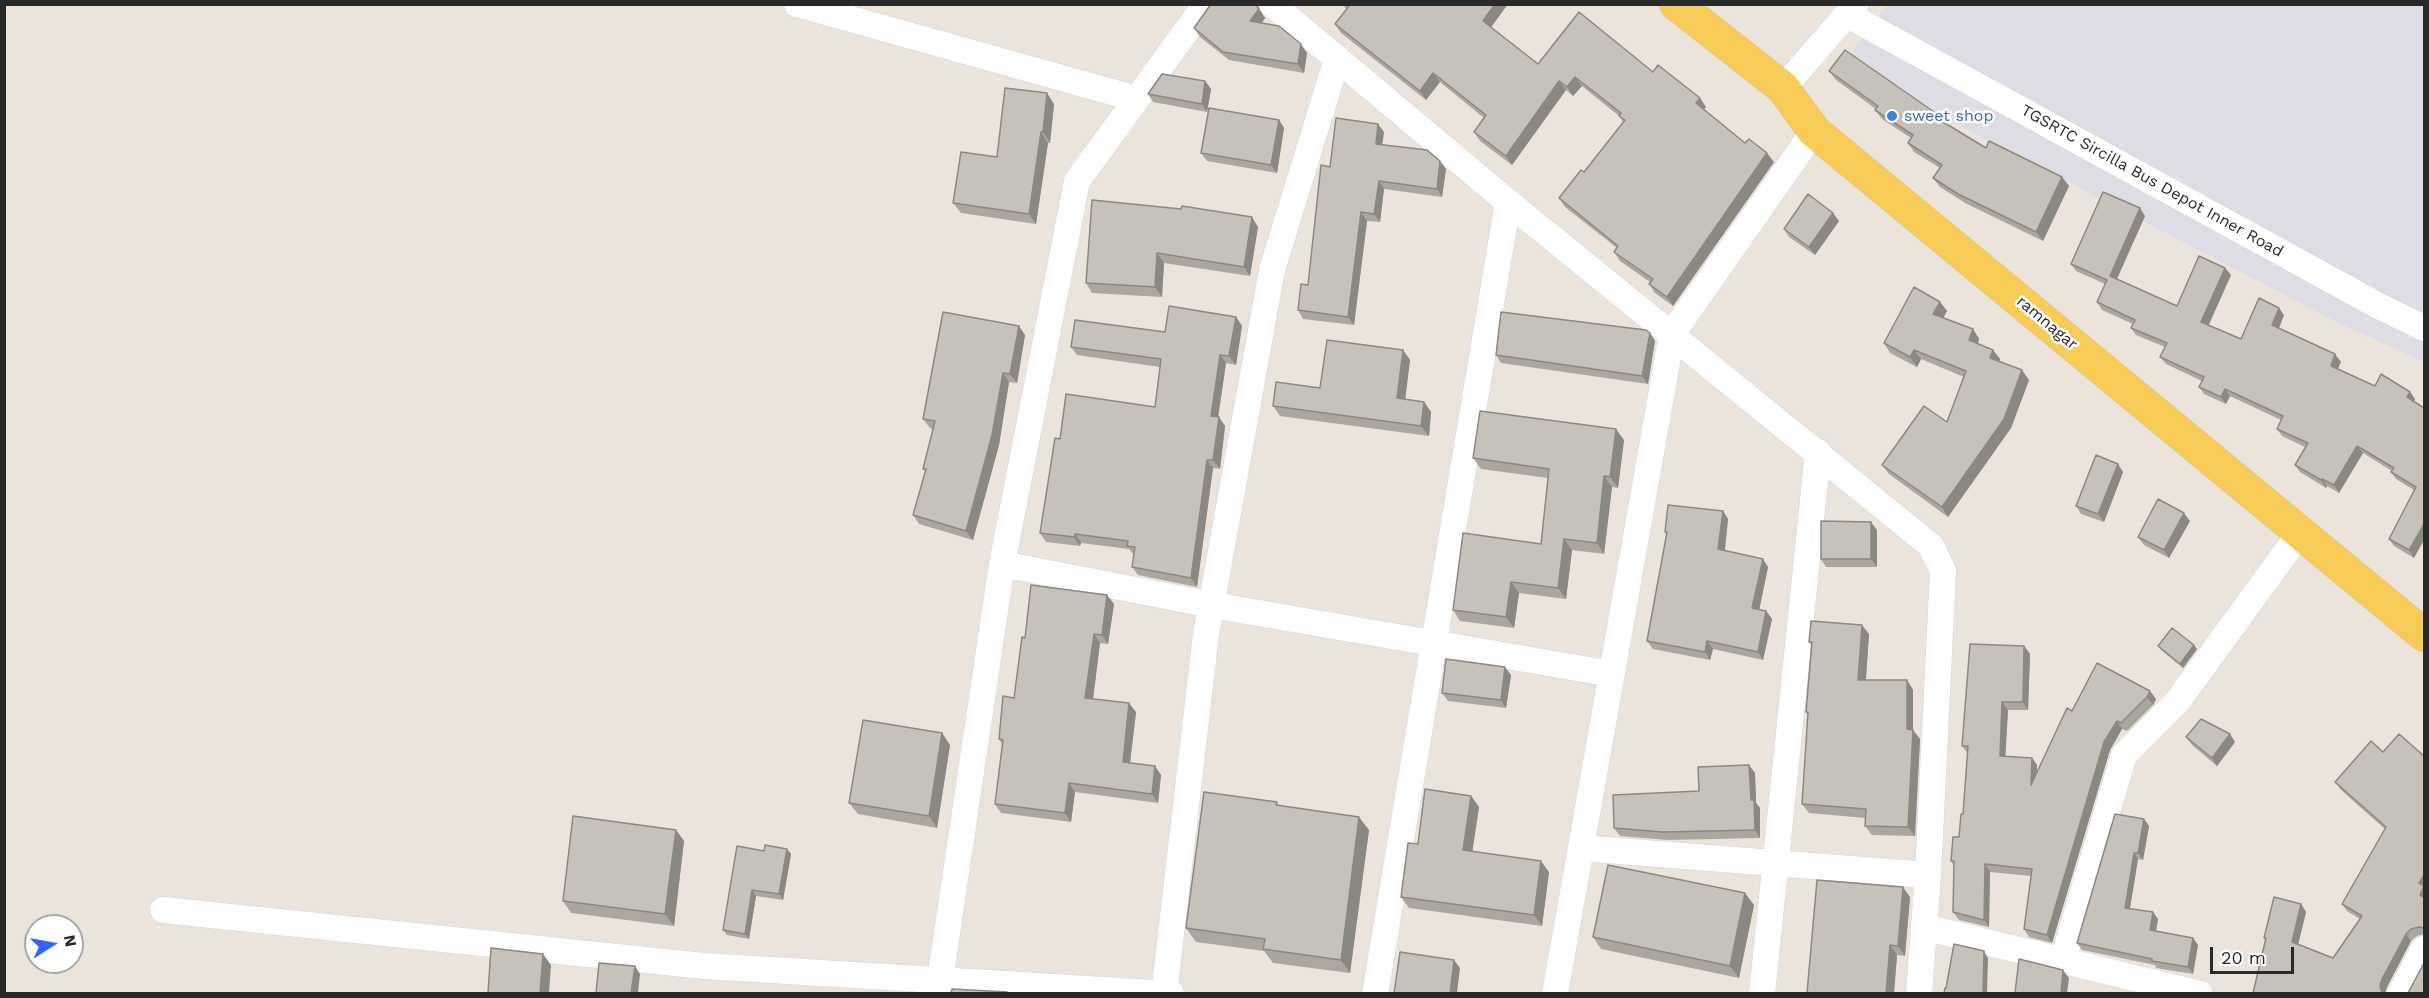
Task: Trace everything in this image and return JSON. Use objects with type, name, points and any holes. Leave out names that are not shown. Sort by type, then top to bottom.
[{"type":"main road","name":"ramnagar","points":[[1676,4],[1783,88],[1814,131],[2424,635]]},
{"type":"street","points":[[797,4],[1137,99]]},
{"type":"street","points":[[940,980],[1002,564],[1077,181],[1206,4]]},
{"type":"street","points":[[1272,4],[1508,202],[1931,546],[1943,571],[1929,875],[1919,993]]},
{"type":"street","name":"TGSRTC Sircilla Bus Depot Inner Road","points":[[1783,88],[1852,10],[2357,293],[2424,328]]},
{"type":"street","points":[[1164,993],[1206,634],[1272,270],[1337,59]]},
{"type":"street","points":[[1555,993],[1672,334],[1814,131]]},
{"type":"street","points":[[1376,993],[1508,202]]},
{"type":"street","points":[[1762,993],[1818,452]]},
{"type":"street","points":[[2063,960],[2124,755],[2177,702],[2300,533]]},
{"type":"street","points":[[1002,564],[1212,605],[1612,674]]},
{"type":"street","points":[[1581,848],[1929,875]]},
{"type":"street","points":[[163,910],[704,966],[1171,993]]},
{"type":"street","points":[[1924,927],[2200,993]]},
{"type":"street","points":[[2400,993],[2424,949]]},
{"type":"shaded area","points":[[1887,5],[2424,5],[2424,362],[2337,322],[1843,65]]},
{"type":"building","points":[[1211,4],[1255,4],[1259,9],[1250,21],[1279,26],[1301,44],[1298,64],[1223,52],[1194,28]]},
{"type":"building","points":[[1347,4],[1495,4],[1483,21],[1538,64],[1579,12],[1653,72],[1658,65],[1700,98],[1696,103],[1745,143],[1749,139],[1767,153],[1667,297],[1649,284],[1653,279],[1614,252],[1618,246],[1559,198],[1581,170],[1584,172],[1625,120],[1619,116],[1621,113],[1575,77],[1567,87],[1559,81],[1506,156],[1474,132],[1486,115],[1433,73],[1420,91],[1335,24],[1349,6]]},
{"type":"building","points":[[1845,50],[1937,114],[1935,117],[1986,148],[1989,141],[2062,177],[2036,232],[1958,194],[1933,178],[1942,165],[1908,143],[1913,135],[1875,110],[1878,106],[1829,71]]},
{"type":"building","points":[[1162,74],[1205,81],[1202,104],[1148,94]]},
{"type":"building","points":[[1005,88],[1047,93],[1029,214],[953,203],[961,152],[997,157]]},
{"type":"building","points":[[1209,108],[1279,120],[1271,165],[1201,153]]},
{"type":"building","points":[[1336,118],[1378,124],[1376,144],[1427,150],[1440,161],[1437,189],[1379,181],[1374,214],[1361,212],[1348,317],[1298,310],[1301,284],[1308,285],[1321,165],[1330,167]]},
{"type":"building","points":[[2103,192],[2140,208],[2110,276],[2177,306],[2199,256],[2225,268],[2201,322],[2241,339],[2259,298],[2279,308],[2272,325],[2335,354],[2331,366],[2375,386],[2381,374],[2410,392],[2407,397],[2424,408],[2424,524],[2409,550],[2389,539],[2416,487],[2391,472],[2394,468],[2357,446],[2334,485],[2321,480],[2295,465],[2308,443],[2277,429],[2283,416],[2225,389],[2221,397],[2199,387],[2204,377],[2160,357],[2167,343],[2131,328],[2135,320],[2097,302],[2107,280],[2071,264]]},
{"type":"building","points":[[1808,194],[1833,213],[1809,247],[1784,229]]},
{"type":"building","points":[[1092,200],[1181,209],[1182,206],[1252,217],[1244,267],[1157,253],[1155,287],[1086,283]]},
{"type":"building","points":[[1914,287],[1940,302],[1933,314],[1973,329],[1969,340],[1993,350],[1990,358],[2022,370],[2004,419],[1942,507],[1882,465],[1924,406],[1947,422],[1966,371],[1914,350],[1910,357],[1884,343]]},
{"type":"building","points":[[1169,306],[1236,317],[1229,356],[1220,355],[1211,416],[1219,417],[1213,460],[1207,460],[1191,578],[1132,567],[1135,547],[1127,546],[1128,541],[1075,534],[1074,537],[1040,533],[1055,438],[1060,439],[1066,394],[1155,407],[1161,359],[1071,347],[1075,320],[1165,332]]},
{"type":"building","points":[[943,312],[1019,326],[1010,374],[1003,373],[992,435],[966,531],[913,515],[926,469],[923,469],[935,421],[923,419]]},
{"type":"building","points":[[1501,312],[1646,330],[1650,333],[1642,376],[1496,355]]},
{"type":"building","points":[[1327,340],[1403,350],[1397,398],[1424,402],[1421,426],[1273,406],[1276,382],[1320,388]]},
{"type":"building","points":[[1480,411],[1616,429],[1610,477],[1604,476],[1597,543],[1564,539],[1558,588],[1511,582],[1506,617],[1453,610],[1463,533],[1541,544],[1549,469],[1473,458]]},
{"type":"building","points":[[2096,455],[2118,464],[2098,514],[2076,506]]},
{"type":"building","points":[[2158,499],[2184,513],[2164,550],[2138,537]]},
{"type":"building","points":[[1668,505],[1723,511],[1718,549],[1763,559],[1752,608],[1766,611],[1758,652],[1707,641],[1705,652],[1647,641],[1667,532],[1665,532]]},
{"type":"building","points":[[1821,521],[1871,522],[1871,559],[1821,559]]},
{"type":"building","points":[[1031,585],[1107,595],[1102,635],[1094,634],[1085,698],[1129,703],[1123,762],[1155,766],[1152,794],[1069,783],[1065,813],[995,804],[1003,740],[999,739],[1003,696],[1014,698],[1022,637],[1025,638]]},
{"type":"building","points":[[1811,621],[1862,625],[1858,680],[1907,680],[1907,729],[1913,730],[1908,827],[1865,826],[1866,809],[1802,804],[1812,642],[1809,642]]},
{"type":"building","points":[[2172,628],[2194,645],[2180,664],[2158,646]]},
{"type":"building","points":[[1970,644],[2024,646],[2023,702],[2002,702],[2000,756],[2032,758],[2031,785],[2067,708],[2072,711],[2097,663],[2150,691],[2147,697],[2121,723],[2117,721],[2104,742],[2047,935],[2024,929],[2032,869],[1985,864],[1984,920],[1953,912],[1954,861],[1951,861],[1953,837],[1959,837],[1961,814],[1963,814],[1968,746],[1962,746]]},
{"type":"building","points":[[1446,659],[1505,667],[1501,700],[1442,693]]},
{"type":"building","points":[[2201,719],[2230,734],[2212,758],[2186,737]]},
{"type":"building","points":[[863,720],[942,733],[929,816],[849,803]]},
{"type":"building","points":[[2399,734],[2424,756],[2424,875],[2419,883],[2424,886],[2420,895],[2424,898],[2424,928],[2411,929],[2406,934],[2382,979],[2380,986],[2382,993],[2253,993],[2274,897],[2301,904],[2292,942],[2333,958],[2362,916],[2342,904],[2386,827],[2335,782],[2371,741],[2383,752]]},
{"type":"building","points":[[1749,765],[1755,830],[1663,832],[1614,828],[1613,795],[1699,791],[1698,767]]},
{"type":"building","points":[[1425,789],[1471,796],[1463,850],[1541,861],[1534,915],[1401,897],[1408,843],[1418,844]]},
{"type":"building","points":[[1204,792],[1359,817],[1341,960],[1263,949],[1265,939],[1186,928]]},
{"type":"building","points":[[2115,814],[2144,819],[2138,853],[2134,853],[2125,908],[2153,912],[2150,930],[2193,938],[2188,967],[2077,943]]},
{"type":"building","points":[[573,816],[676,830],[665,914],[563,901]]},
{"type":"building","points":[[765,845],[787,849],[779,894],[752,890],[745,934],[723,930],[737,846],[764,851]]},
{"type":"building","points":[[1608,865],[1745,893],[1730,966],[1593,937]]},
{"type":"building","points":[[1817,880],[1903,887],[1898,946],[1890,945],[1886,993],[1807,993]]},
{"type":"building","points":[[1954,944],[1984,951],[1983,993],[1944,993]]},
{"type":"building","points":[[491,948],[543,954],[540,993],[488,993]]},
{"type":"building","points":[[1400,952],[1454,960],[1450,993],[1394,993]]},
{"type":"building","points":[[2019,959],[2063,970],[2061,993],[2015,993]]},
{"type":"building","points":[[599,963],[635,966],[631,993],[596,993]]},
{"type":"building","points":[[2424,963],[2424,993],[2408,993]]},
{"type":"building","points":[[952,989],[1007,992],[951,993]]},
{"type":"place","name":"sweet shop","points":[[1892,116]]}]
